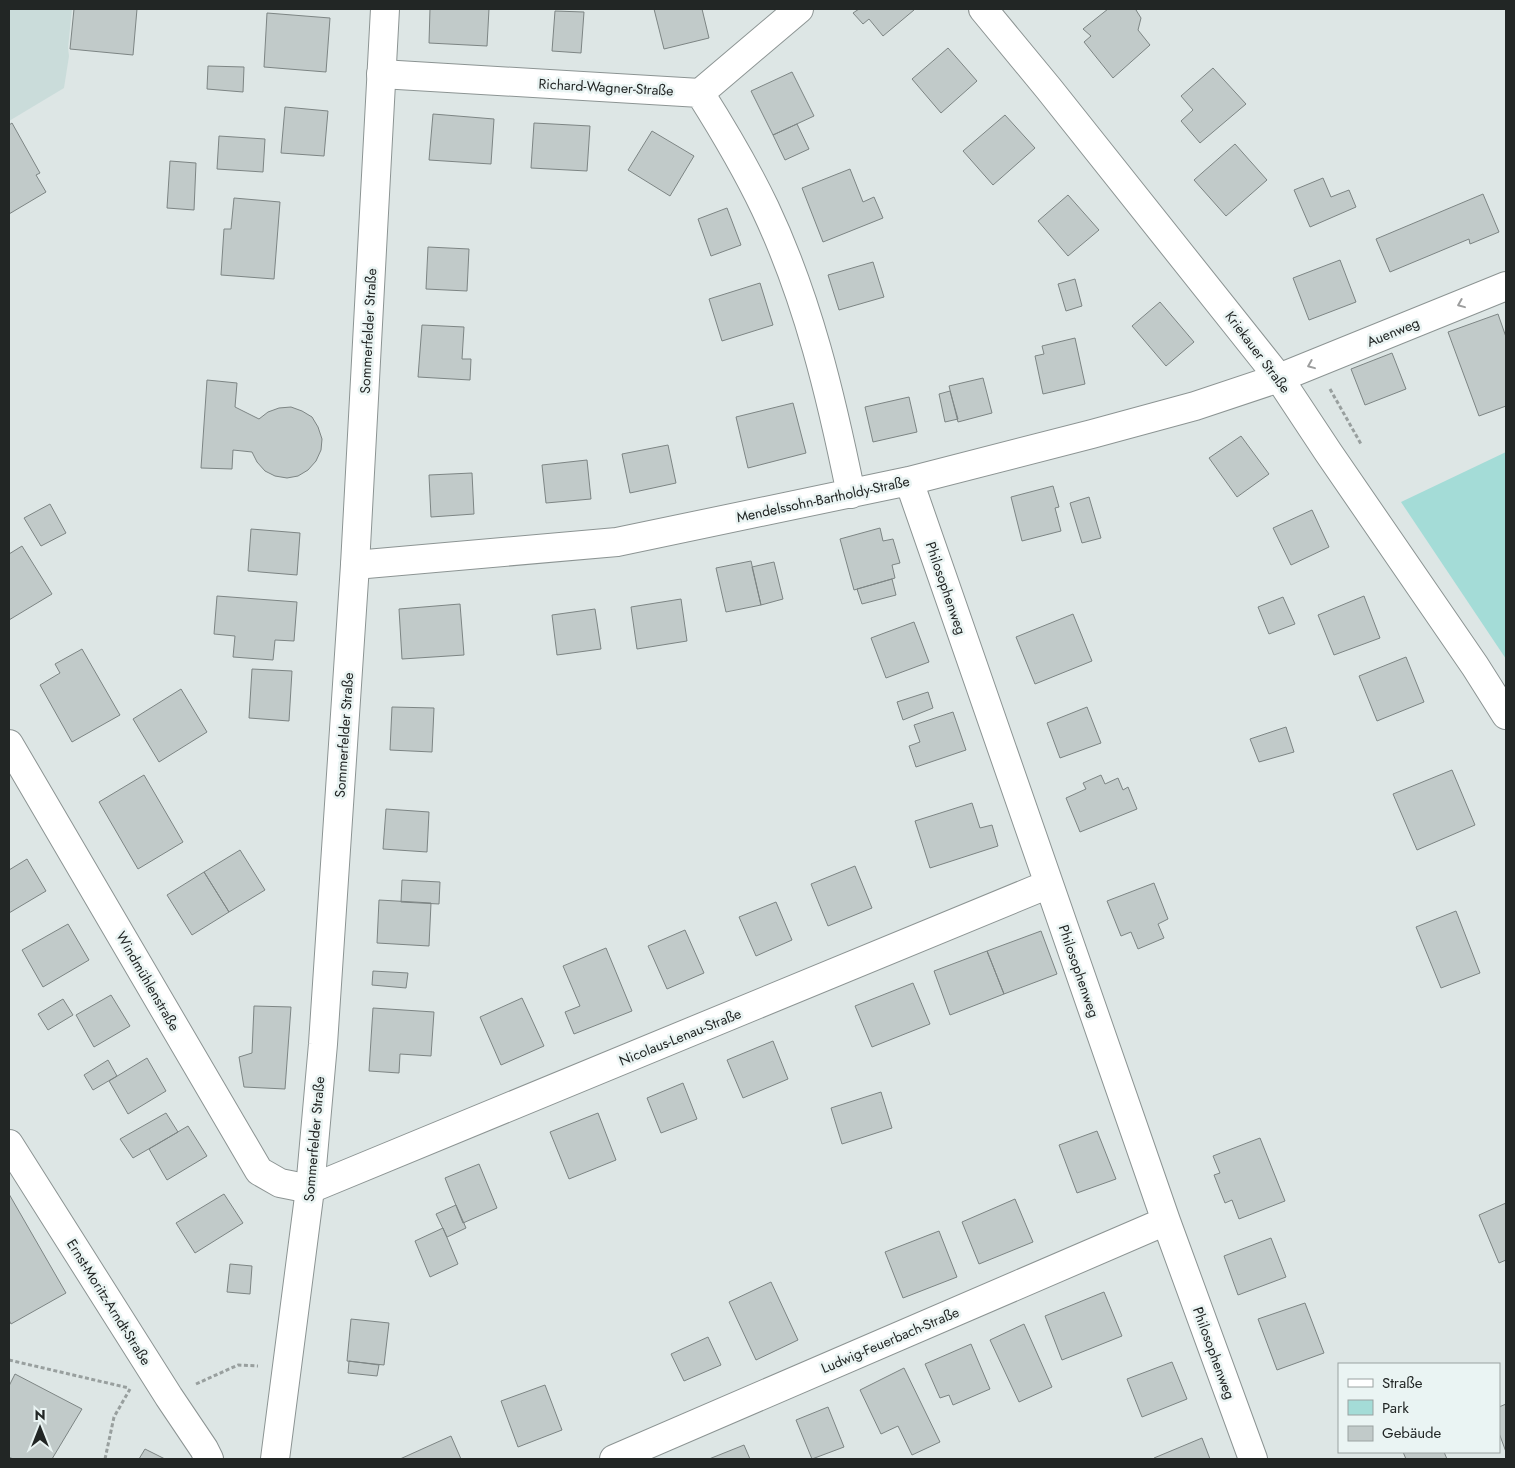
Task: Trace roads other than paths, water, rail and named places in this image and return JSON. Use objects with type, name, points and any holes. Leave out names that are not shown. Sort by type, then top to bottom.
[{"type":"street","name":"Sommerfelder Straße","points":[[275,1459],[310,1189],[323,1044],[355,565],[385,9]]},
{"type":"street","points":[[799,9],[700,93],[745,168],[784,252],[815,343],[828,391],[851,494]]},
{"type":"street","name":"Kriekauer Straße","points":[[983,9],[1279,378],[1475,666],[1506,715]]},
{"type":"street","name":"Richard-Wagner-Straße","points":[[381,74],[700,93]]},
{"type":"street","name":"Auenweg","points":[[1279,378],[1506,286]]},
{"type":"street","name":"Mendelssohn-Bartholdy-Straße","points":[[355,565],[617,542],[909,481],[1195,406],[1279,378]]},
{"type":"street","name":"Philosophenweg","points":[[909,481],[1166,1221],[1254,1459]]},
{"type":"street","name":"Windmühlenstraße","points":[[9,744],[259,1171],[280,1183],[310,1189]]},
{"type":"street","name":"Nicolaus-Lenau-Straße","points":[[310,1189],[1049,884]]},
{"type":"street","name":"Ernst-Moritz-Arndt-Straße","points":[[9,1144],[209,1459]]},
{"type":"street","name":"Ludwig-Feuerbach-Straße","points":[[614,1459],[1166,1221]]}]
